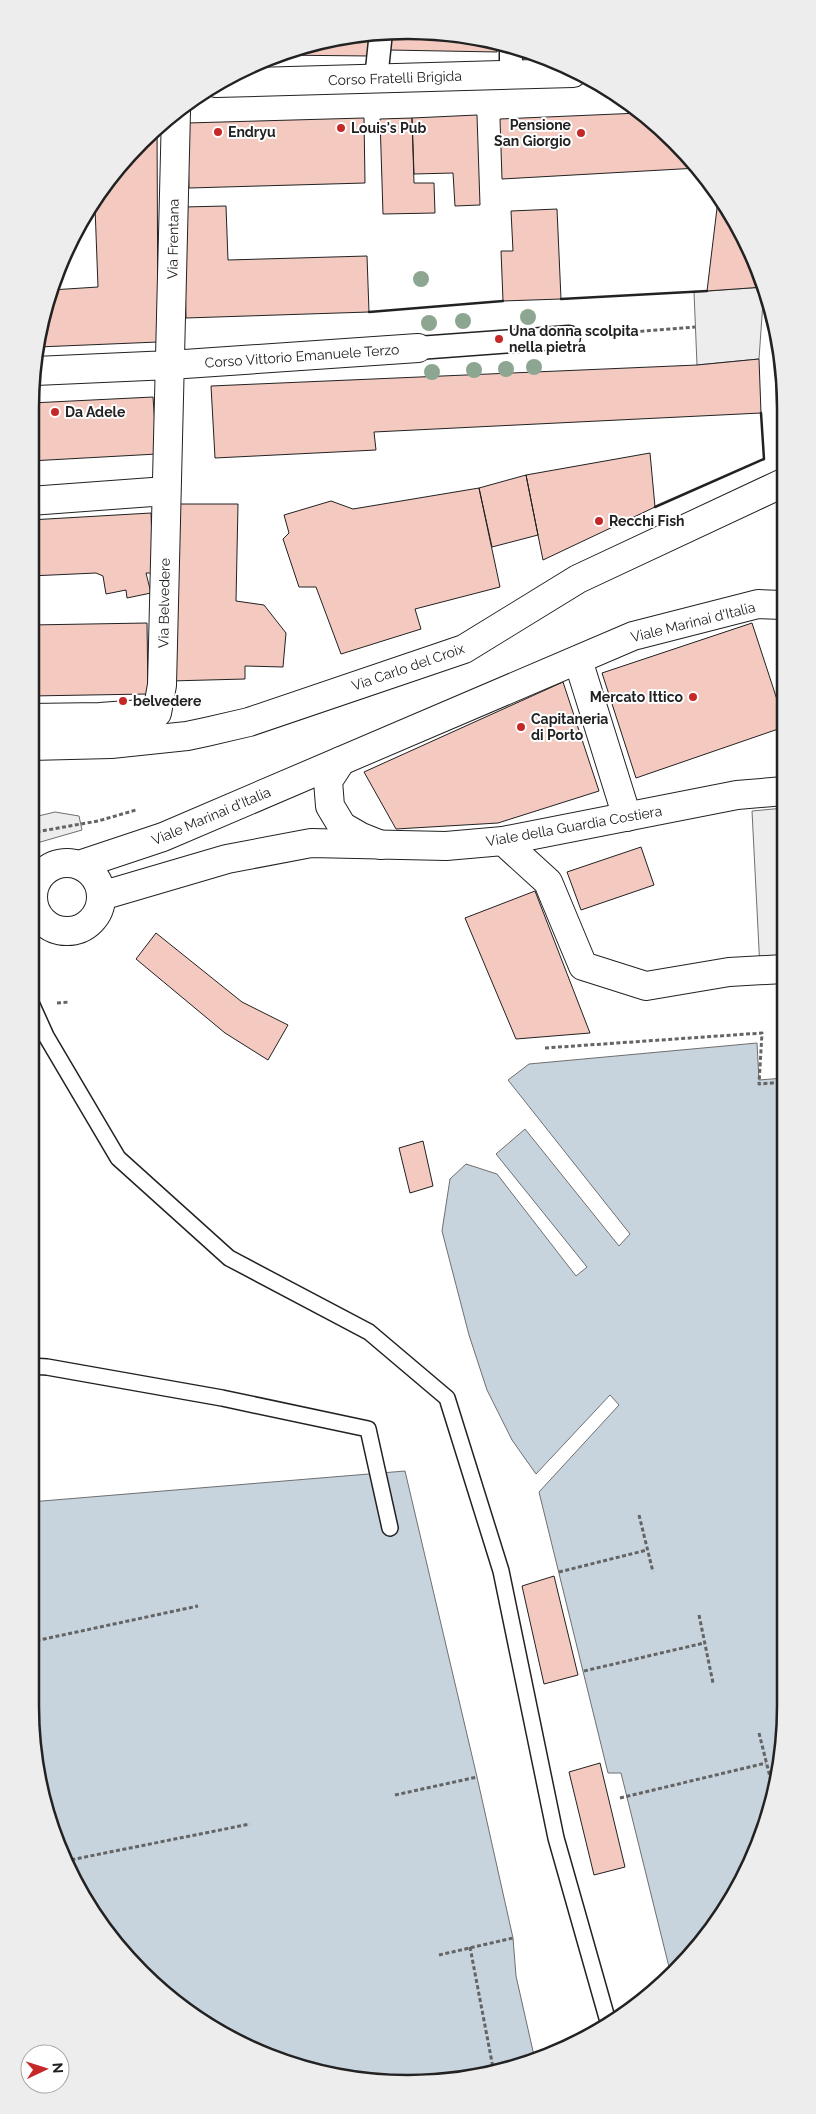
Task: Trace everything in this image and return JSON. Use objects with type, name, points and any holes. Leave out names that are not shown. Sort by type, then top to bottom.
[{"type":"street","points":[[376,79],[380,40]]},
{"type":"street","points":[[511,53],[511,75]]},
{"type":"street","name":"Corso Fratelli Brigida","points":[[234,83],[565,74]]},
{"type":"street","name":"Via Frentana","points":[[170,365],[176,121]]},
{"type":"street","name":"Corso Vittorio Emanuele Terzo","points":[[41,371],[170,365],[569,337]]},
{"type":"street","name":"Via Belvedere","points":[[39,718],[100,717],[157,713],[162,685],[170,365]]},
{"type":"street","name":"Via Carlo del Croix","points":[[39,746],[111,744],[186,736],[215,730],[249,722],[464,649],[578,579],[777,487]]},
{"type":"street","points":[[39,500],[166,492]]},
{"type":"street","name":"Viale Marinai d'Italia","points":[[39,874],[59,864],[79,865],[163,837],[633,636],[758,604],[777,605]]},
{"type":"street","points":[[578,660],[627,817]]},
{"type":"street","points":[[340,761],[328,781],[330,806],[342,826],[361,837],[381,845]]},
{"type":"street","name":"Viale della Guardia Costiera","points":[[100,896],[227,859],[311,842],[446,846],[504,841],[737,795],[777,792]]},
{"type":"street","points":[[504,841],[548,882],[583,966],[646,986],[730,972],[777,969]]},
{"type":"street","points":[[79,865],[88,870],[94,877],[100,896]]},
{"type":"street","name":"Viale Marinai d'Italia","points":[[39,917],[54,929],[73,931],[90,923],[96,915],[100,896]]},
{"type":"lane","points":[[39,1020],[46,1036],[118,1158],[229,1258],[369,1332],[447,1398],[501,1571],[556,1838],[607,2017]]},
{"type":"lane","points":[[39,1367],[222,1398],[368,1429],[390,1528]]},
{"type":"path","points":[[569,337],[694,327]]},
{"type":"path","points":[[39,831],[98,821],[143,808]]},
{"type":"path","points":[[546,1048],[762,1033],[759,1084],[777,1083]]},
{"type":"path","points":[[639,1515],[654,1572]]},
{"type":"path","points":[[559,1572],[647,1550]]},
{"type":"path","points":[[39,1640],[198,1606]]},
{"type":"path","points":[[699,1615],[713,1683]]},
{"type":"path","points":[[584,1671],[704,1643]]},
{"type":"path","points":[[759,1733],[770,1778]]},
{"type":"path","points":[[620,1798],[766,1763]]},
{"type":"path","points":[[395,1796],[477,1777]]},
{"type":"path","points":[[73,1859],[250,1824]]},
{"type":"path","points":[[439,1955],[513,1938]]},
{"type":"path","points":[[470,1947],[493,2065]]},
{"type":"shaded area","points":[[757,287],[763,305],[759,359],[697,365],[694,292]]},
{"type":"shaded area","points":[[777,809],[777,967],[760,969],[752,811]]},
{"type":"shaded area","points":[[55,812],[79,816],[82,830],[39,842],[39,816]]},
{"type":"shaded area","points":[[757,1043],[759,1080],[777,1079],[777,1706],[774,1754],[765,1802],[758,1825],[739,1869],[728,1891],[701,1931],[669,1967],[621,1773],[608,1773],[539,1492],[619,1405],[610,1395],[536,1474],[512,1440],[487,1390],[469,1335],[442,1231],[450,1179],[466,1164],[497,1174],[576,1276],[587,1267],[496,1154],[525,1129],[619,1246],[630,1234],[508,1080],[529,1064]]},
{"type":"shaded area","points":[[405,1471],[513,1938],[516,1976],[533,2053],[504,2063],[480,2068],[432,2074],[408,2075],[360,2072],[312,2063],[267,2047],[223,2026],[183,1999],[130,1949],[101,1911],[77,1869],[58,1825],[46,1778],[42,1754],[39,1706],[39,1501]]},
{"type":"building","points":[[408,39],[456,42],[497,50],[497,52],[389,50],[390,40]]},
{"type":"building","points":[[371,41],[370,56],[298,55],[336,46]]},
{"type":"building","points":[[631,113],[669,147],[689,169],[502,179],[500,119]]},
{"type":"building","points":[[477,115],[480,205],[455,206],[453,173],[414,174],[412,118]]},
{"type":"building","points":[[364,118],[365,183],[189,188],[187,123]]},
{"type":"building","points":[[412,118],[414,183],[434,183],[435,213],[383,214],[380,119]]},
{"type":"building","points":[[157,138],[158,342],[44,347],[58,290],[98,287],[95,212],[115,183]]},
{"type":"building","points":[[226,206],[228,260],[367,256],[369,312],[186,318],[183,207]]},
{"type":"building","points":[[717,206],[739,245],[757,287],[707,291]]},
{"type":"building","points":[[557,209],[561,299],[503,301],[501,251],[513,251],[511,211]]},
{"type":"building","points":[[759,359],[761,413],[374,432],[376,450],[215,458],[211,386],[697,365]]},
{"type":"building","points":[[153,397],[157,454],[39,461],[39,403]]},
{"type":"building","points":[[650,453],[655,507],[543,560],[526,475]]},
{"type":"building","points":[[526,475],[538,535],[492,547],[479,488]]},
{"type":"building","points":[[479,488],[500,587],[415,609],[421,629],[341,654],[316,587],[299,587],[283,539],[289,533],[284,515],[331,501],[353,509]]},
{"type":"building","points":[[174,504],[238,504],[236,601],[264,605],[286,633],[283,667],[245,666],[245,679],[170,681]]},
{"type":"building","points":[[151,513],[153,573],[146,573],[151,593],[127,598],[126,590],[106,594],[103,576],[96,573],[39,576],[39,519]]},
{"type":"building","points":[[147,623],[148,694],[39,696],[39,625]]},
{"type":"building","name":"Mercato Ittico","points":[[752,623],[777,700],[777,729],[636,778],[602,673]]},
{"type":"building","name":"Capitaneria di Porto","points":[[563,682],[599,791],[498,823],[396,829],[364,772]]},
{"type":"building","points":[[641,847],[654,885],[581,910],[567,872]]},
{"type":"building","points":[[535,891],[590,1033],[516,1039],[465,918]]},
{"type":"building","points":[[156,933],[242,1002],[288,1025],[268,1060],[225,1033],[136,959]]},
{"type":"building","points":[[423,1141],[433,1186],[410,1193],[399,1148]]},
{"type":"building","points":[[554,1576],[578,1675],[544,1684],[522,1586]]},
{"type":"building","points":[[600,1763],[625,1867],[594,1875],[569,1772]]},
{"type":"wall","points":[[561,299],[707,291]]},
{"type":"wall","points":[[369,312],[503,301]]},
{"type":"wall","points":[[655,507],[764,459],[761,413]]},
{"type":"place","name":"Louis's Pub","points":[[341,128]]},
{"type":"place","name":"Endryu","points":[[218,132]]},
{"type":"place","name":"Pensione San Giorgio","points":[[581,133]]},
{"type":"place","name":"Una donna scolpita nella pietra","points":[[499,339]]},
{"type":"place","name":"Da Adele","points":[[55,412]]},
{"type":"place","name":"Recchi Fish","points":[[599,521]]},
{"type":"place","name":"Mercato Ittico","points":[[693,697]]},
{"type":"place","name":"belvedere","points":[[123,701]]},
{"type":"place","name":"Capitaneria di Porto","points":[[521,727]]}]
